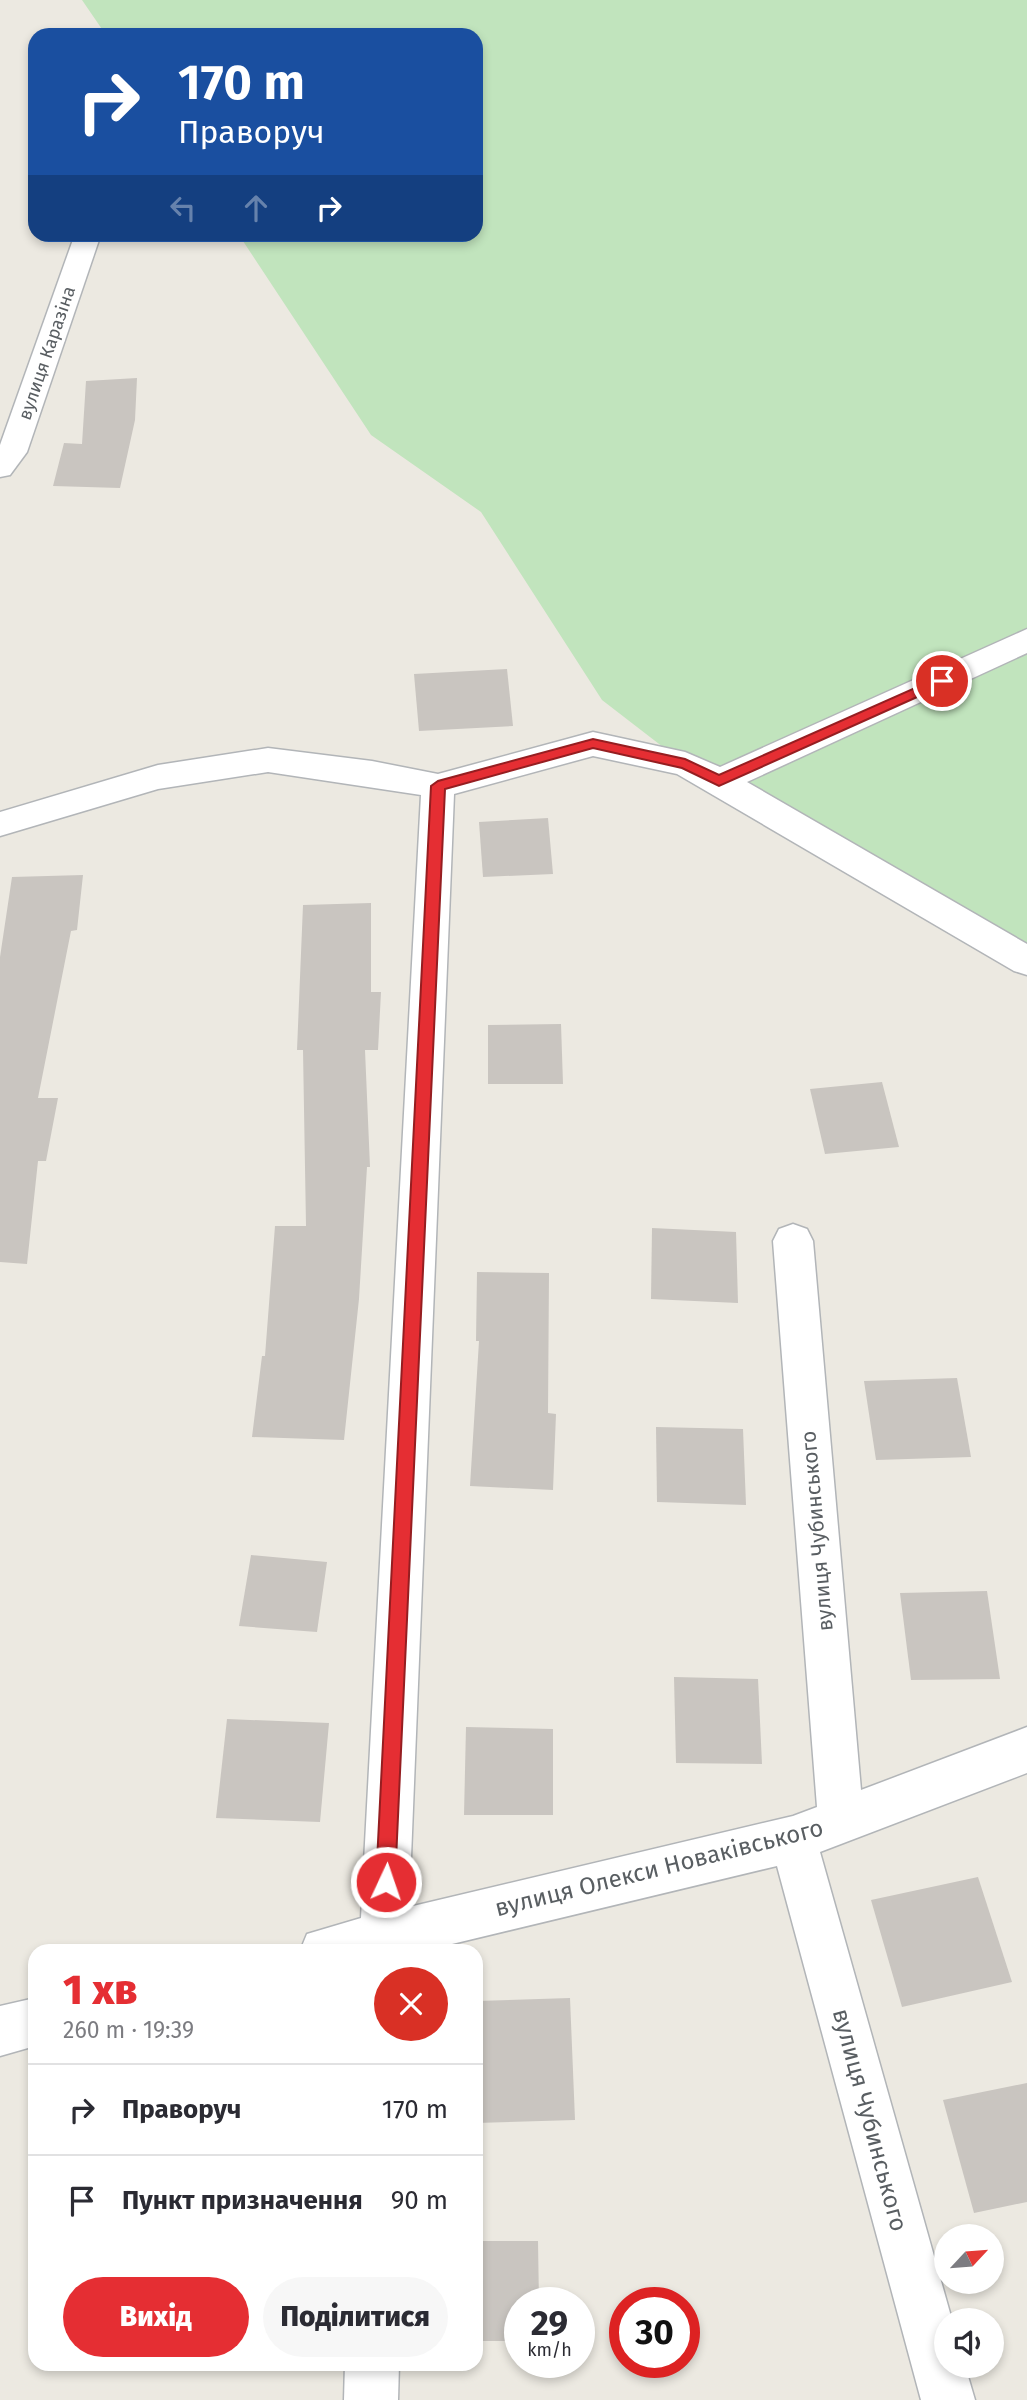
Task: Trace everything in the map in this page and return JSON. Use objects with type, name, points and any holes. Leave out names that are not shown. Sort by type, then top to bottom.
[{"type":"street","name":"вулиця Каразіна","points":[[0,468],[12,452],[85,242]]},
{"type":"street","points":[[719,781],[1027,640]]},
{"type":"street","points":[[0,824],[158,777],[268,760],[372,773],[438,786],[593,744],[685,764],[719,781],[1027,961]]},
{"type":"street","points":[[383,1944],[438,786]]},
{"type":"street","name":"вулиця Чубинського","points":[[793,1241],[841,1821]]},
{"type":"street","name":"вулиця Олекси Новаківського","points":[[383,1944],[793,1839],[1027,1750]]},
{"type":"street","name":"вулиця Чубинського","points":[[793,1839],[948,2400]]},
{"type":"street","points":[[0,2031],[28,2024]]},
{"type":"street","points":[[371,2400],[372,2371]]},
{"type":"green space","points":[[82,0],[1027,0],[1027,961],[685,764],[602,700],[481,512],[371,435],[244,242],[483,242],[483,28],[101,28]]},
{"type":"building","points":[[137,378],[135,420],[120,488],[53,486],[64,443],[82,444],[86,381]]},
{"type":"building","points":[[507,669],[513,726],[419,731],[414,674]]},
{"type":"building","points":[[548,818],[553,874],[483,877],[479,822]]},
{"type":"building","points":[[83,875],[77,930],[71,931],[38,1098],[58,1098],[46,1161],[38,1161],[27,1264],[0,1262],[0,957],[12,877]]},
{"type":"building","points":[[371,903],[371,992],[381,992],[378,1050],[365,1050],[370,1167],[367,1167],[359,1299],[344,1440],[252,1437],[262,1356],[265,1356],[275,1226],[306,1226],[303,1050],[297,1050],[303,905]]},
{"type":"building","points":[[561,1024],[563,1084],[488,1084],[488,1025]]},
{"type":"building","points":[[882,1082],[899,1147],[825,1154],[810,1089]]},
{"type":"building","points":[[652,1228],[736,1232],[738,1303],[651,1299]]},
{"type":"building","points":[[477,1272],[549,1273],[548,1413],[556,1414],[553,1490],[470,1486],[479,1341],[476,1341]]},
{"type":"building","points":[[957,1378],[971,1457],[876,1460],[864,1381]]},
{"type":"building","points":[[656,1427],[743,1429],[746,1505],[657,1502]]},
{"type":"building","points":[[251,1555],[327,1562],[317,1632],[239,1626]]},
{"type":"building","points":[[987,1591],[1000,1679],[911,1680],[900,1593]]},
{"type":"building","points":[[674,1677],[758,1679],[762,1764],[676,1763]]},
{"type":"building","points":[[227,1719],[329,1723],[320,1822],[216,1818]]},
{"type":"building","points":[[466,1727],[553,1729],[553,1815],[464,1815]]},
{"type":"building","points":[[978,1877],[1012,1982],[902,2007],[871,1900]]},
{"type":"building","points":[[570,1998],[575,2120],[483,2123],[483,2001]]},
{"type":"building","points":[[1027,2083],[1027,2202],[974,2213],[943,2100]]},
{"type":"building","points":[[483,2241],[538,2241],[539,2287],[504,2287],[504,2341],[483,2341]]},
{"type":"route","points":[[386,1882],[438,786],[593,744],[685,764],[719,781],[942,681]]}]
